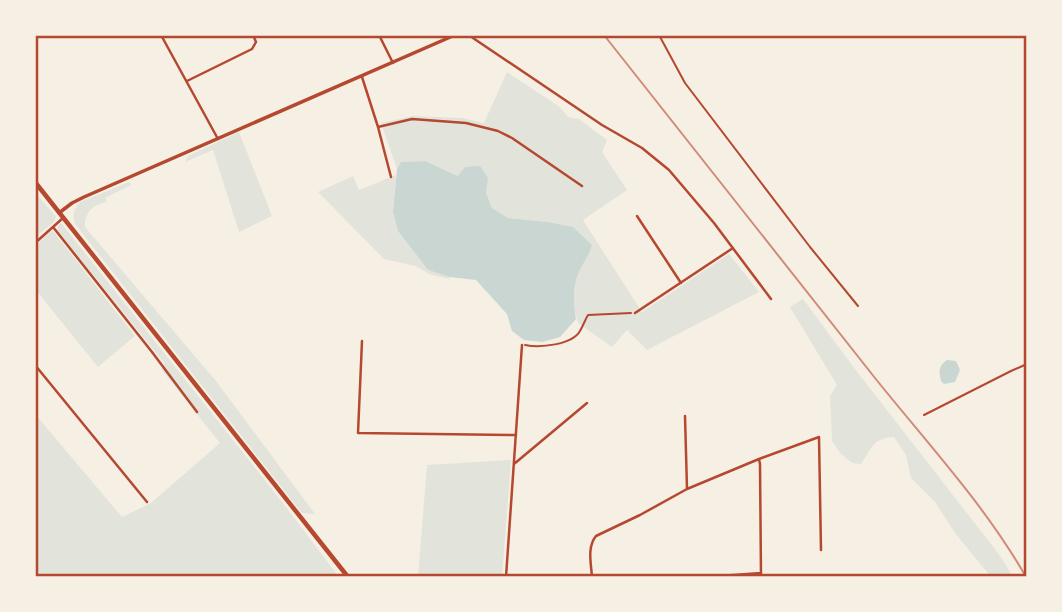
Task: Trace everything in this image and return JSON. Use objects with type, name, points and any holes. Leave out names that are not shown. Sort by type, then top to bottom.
[{"type":"main road","points":[[61,215],[72,203],[84,197],[455,35]]},
{"type":"main road","points":[[35,182],[348,577]]},
{"type":"street","points":[[161,35],[218,139]]},
{"type":"street","points":[[187,81],[252,49],[256,42],[253,35]]},
{"type":"street","points":[[379,35],[393,63]]},
{"type":"street","points":[[470,35],[590,117],[642,148],[669,170],[714,223],[771,299]]},
{"type":"street","points":[[362,77],[391,177]]},
{"type":"street","points":[[378,127],[412,119],[466,123],[498,131],[582,186]]},
{"type":"street","points":[[35,243],[61,215]]},
{"type":"street","points":[[637,216],[681,282]]},
{"type":"street","points":[[52,227],[197,412]]},
{"type":"street","points":[[635,313],[733,248]]},
{"type":"street","points":[[362,341],[358,433],[516,435]]},
{"type":"street","points":[[506,577],[522,345]]},
{"type":"street","points":[[35,365],[147,502]]},
{"type":"street","points":[[514,464],[587,403]]},
{"type":"street","points":[[685,416],[687,489]]},
{"type":"street","points":[[592,577],[590,553],[592,541],[596,536],[687,489],[819,437],[821,550]]},
{"type":"street","points":[[706,577],[761,575],[759,459]]},
{"type":"path","points":[[659,35],[685,83],[858,306]]},
{"type":"path","points":[[522,345],[549,346],[569,340],[580,331],[588,315],[635,313]]},
{"type":"path","points":[[924,415],[1027,364]]},
{"type":"shaded area","points":[[507,72],[560,107],[568,117],[579,119],[607,140],[602,152],[627,190],[583,220],[642,312],[729,254],[759,292],[647,350],[627,330],[612,347],[578,323],[574,301],[575,287],[592,245],[573,227],[508,218],[492,208],[486,193],[488,178],[458,176],[425,161],[401,162],[397,169],[381,123],[412,116],[462,118],[484,123]]},
{"type":"shaded area","points":[[239,132],[272,216],[239,232],[213,150],[185,162],[188,156]]},
{"type":"shaded area","points":[[425,161],[458,176],[465,167],[480,166],[488,178],[486,193],[492,208],[508,218],[573,227],[592,245],[575,286],[576,319],[560,337],[542,342],[524,340],[512,331],[507,314],[476,280],[450,277],[428,270],[398,231],[393,212],[397,169],[401,162]]},
{"type":"shaded area","points":[[396,175],[393,212],[398,231],[428,270],[450,277],[449,279],[429,274],[416,266],[384,259],[318,192],[353,176],[359,190]]},
{"type":"shaded area","points":[[129,182],[131,185],[105,198],[107,202],[90,210],[85,227],[216,381],[315,514],[302,513],[75,224],[74,212],[80,202]]},
{"type":"shaded area","points":[[35,192],[56,217],[53,223],[35,237]]},
{"type":"shaded area","points":[[59,224],[62,224],[339,577],[35,577],[35,414],[122,517],[151,503],[220,443],[161,369],[165,364],[57,230]]},
{"type":"shaded area","points":[[51,231],[135,336],[98,367],[35,289],[35,246]]},
{"type":"shaded area","points":[[803,299],[1001,557],[1013,577],[991,577],[955,533],[935,502],[911,478],[906,455],[894,437],[877,442],[861,464],[852,463],[841,454],[832,441],[830,396],[837,385],[790,307]]},
{"type":"shaded area","points":[[947,360],[956,361],[960,370],[955,382],[944,384],[941,381],[940,369]]},
{"type":"shaded area","points":[[511,460],[502,577],[418,577],[427,465]]},
{"type":"railway","points":[[604,35],[955,475],[1010,550],[1026,577]]}]
